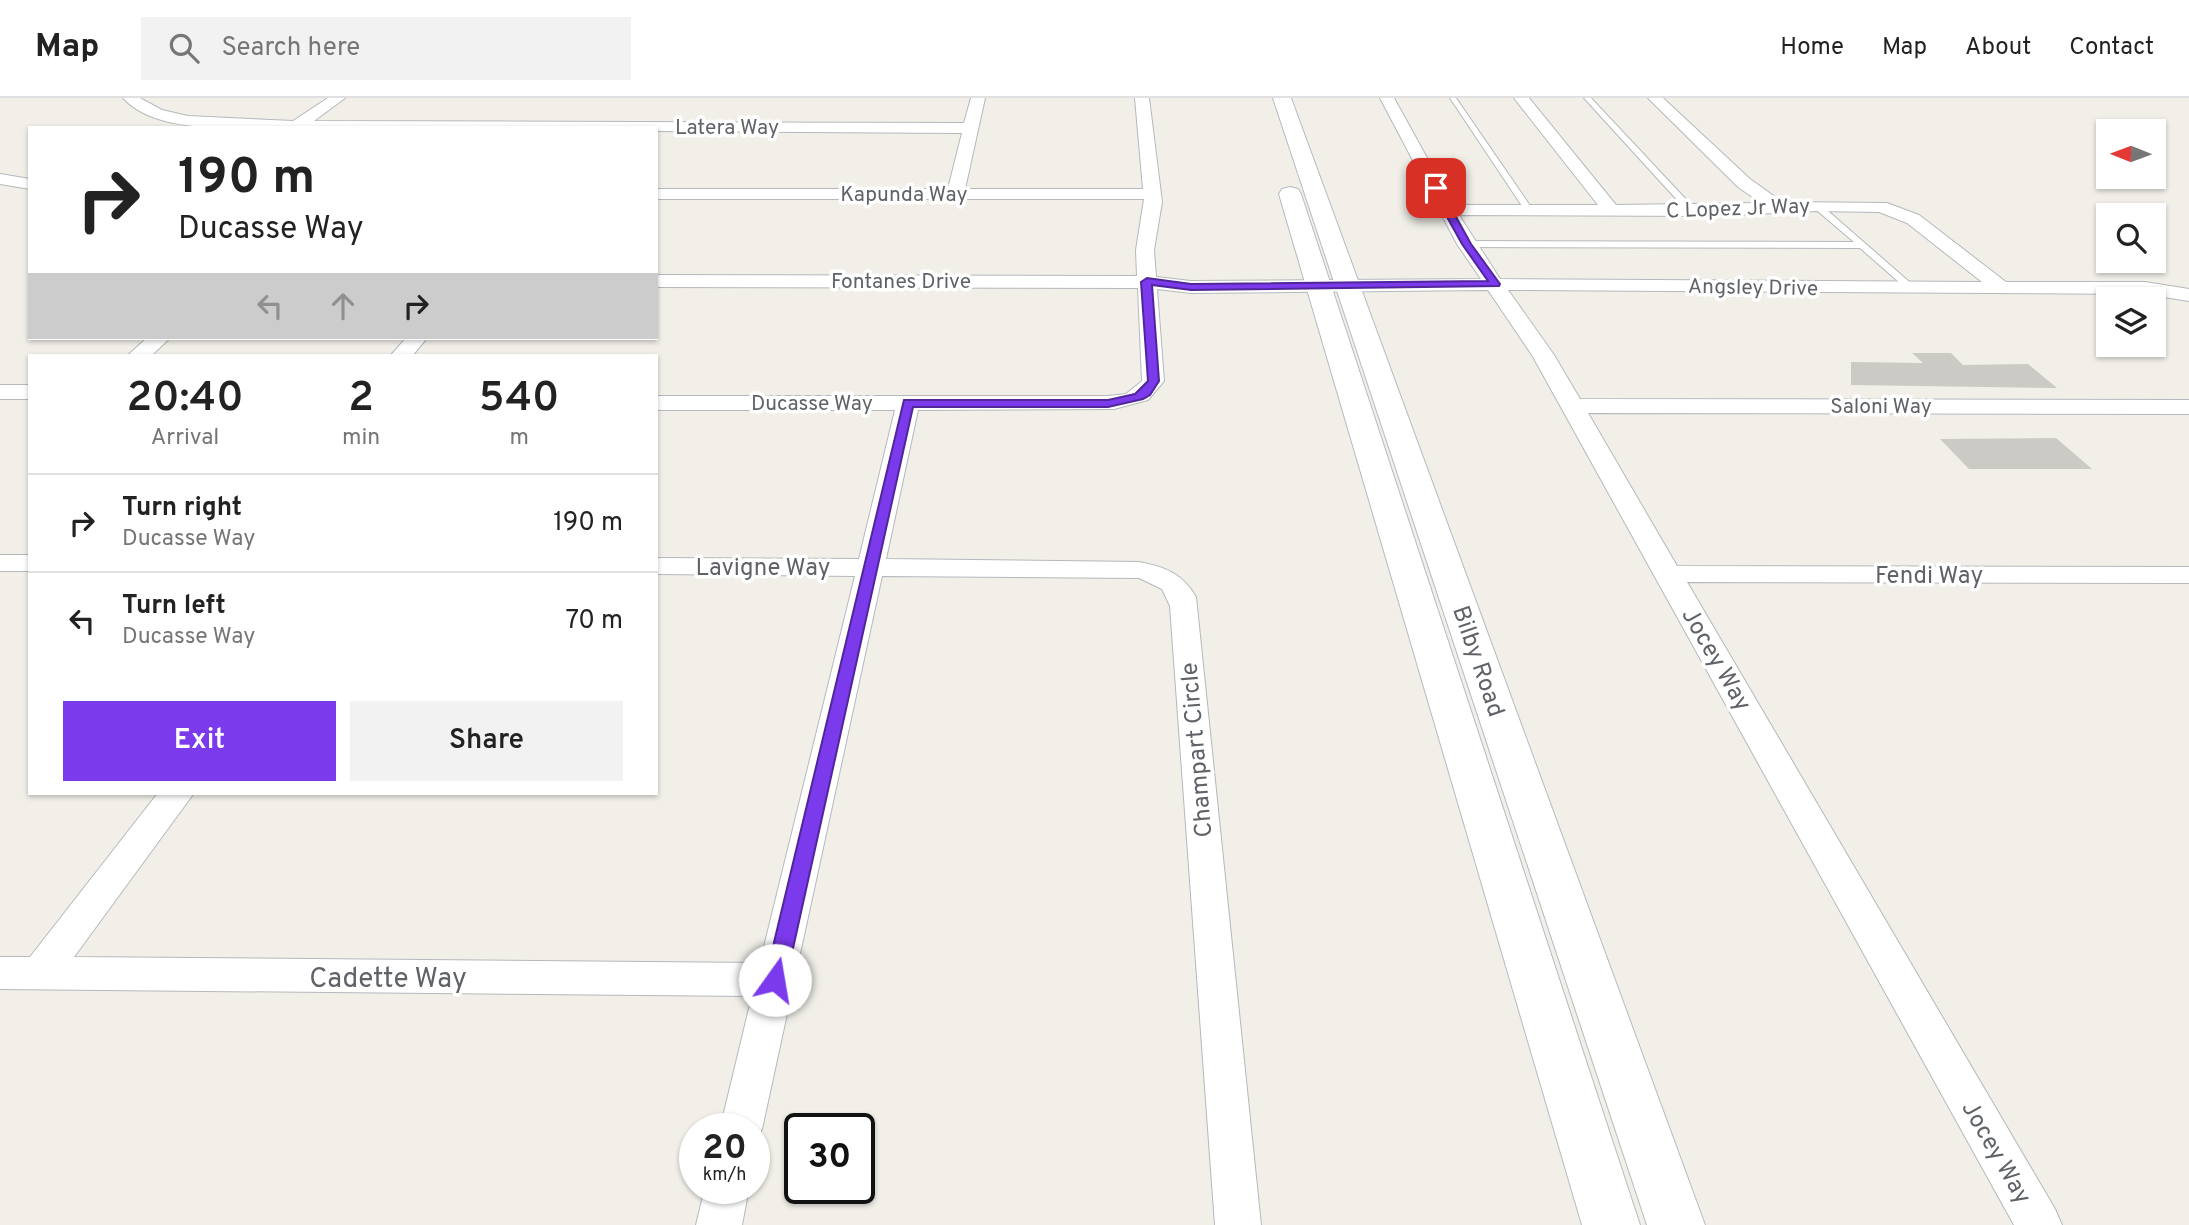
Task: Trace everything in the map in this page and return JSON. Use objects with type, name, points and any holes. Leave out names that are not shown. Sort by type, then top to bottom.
[{"type":"main road","name":"Bilby Road","points":[[1261,98],[1332,284],[1676,1225]]},
{"type":"main road","name":"Bilby Road","points":[[1282,98],[1332,284],[1611,1225]]},
{"type":"street","name":"Latera Way","points":[[131,98],[146,108],[183,119],[233,124],[304,126]]},
{"type":"street","points":[[304,126],[338,98]]},
{"type":"street","points":[[304,126],[356,98]]},
{"type":"street","points":[[955,194],[978,98]]},
{"type":"street","name":"Ducasse Way","points":[[658,403],[1108,403],[1146,392],[1153,381],[1144,250],[1152,215],[1152,194],[1142,98]]},
{"type":"street","name":"Jocey Way","points":[[1387,98],[1466,244],[1523,323],[1572,406],[2039,1225]]},
{"type":"street","points":[[1521,98],[1611,211]]},
{"type":"street","points":[[1654,98],[1744,183],[1779,208]]},
{"type":"street","name":"Latera Way","points":[[658,127],[971,128]]},
{"type":"street","points":[[0,179],[28,184]]},
{"type":"street","name":"Kapunda Way","points":[[658,194],[1152,194]]},
{"type":"street","name":"C Lopez Jr Way","points":[[1448,211],[1692,211],[1872,206],[1907,215],[2001,288]]},
{"type":"street","name":"Fontanes Drive","points":[[658,281],[1147,282],[1191,287],[1332,284]]},
{"type":"street","name":"Angsley Drive","points":[[1332,284],[2154,288],[2189,295]]},
{"type":"street","points":[[140,354],[158,340]]},
{"type":"street","points":[[402,354],[415,340]]},
{"type":"street","points":[[0,393],[28,393]]},
{"type":"street","points":[[745,1113],[908,403]]},
{"type":"street","name":"Saloni Way","points":[[1572,406],[2189,407]]},
{"type":"street","name":"Lavigne Way","points":[[658,566],[870,567]]},
{"type":"street","name":"Champart Circle","points":[[870,567],[1130,569],[1156,573],[1167,579],[1182,596],[1238,1225]]},
{"type":"street","name":"Fendi Way","points":[[1669,574],[2189,575]]},
{"type":"street","points":[[39,974],[175,795]]},
{"type":"street","name":"Cadette Way","points":[[0,973],[775,980]]},
{"type":"street","points":[[719,1225],[724,1204]]},
{"type":"lane","points":[[1453,98],[1529,211]]},
{"type":"lane","points":[[1587,98],[1692,211]]},
{"type":"lane","points":[[1817,206],[1911,288]]},
{"type":"lane","points":[[1466,244],[1861,244]]},
{"type":"building","points":[[1912,353],[1951,353],[1963,365],[2028,364],[2057,388],[1851,385],[1851,362],[1923,363]]},
{"type":"building","points":[[2056,438],[2092,469],[1969,469],[1940,439]]},
{"type":"route","points":[[775,980],[908,403],[1108,403],[1139,396],[1151,387],[1153,381],[1147,282],[1191,287],[1495,284],[1466,244],[1436,188]]}]
